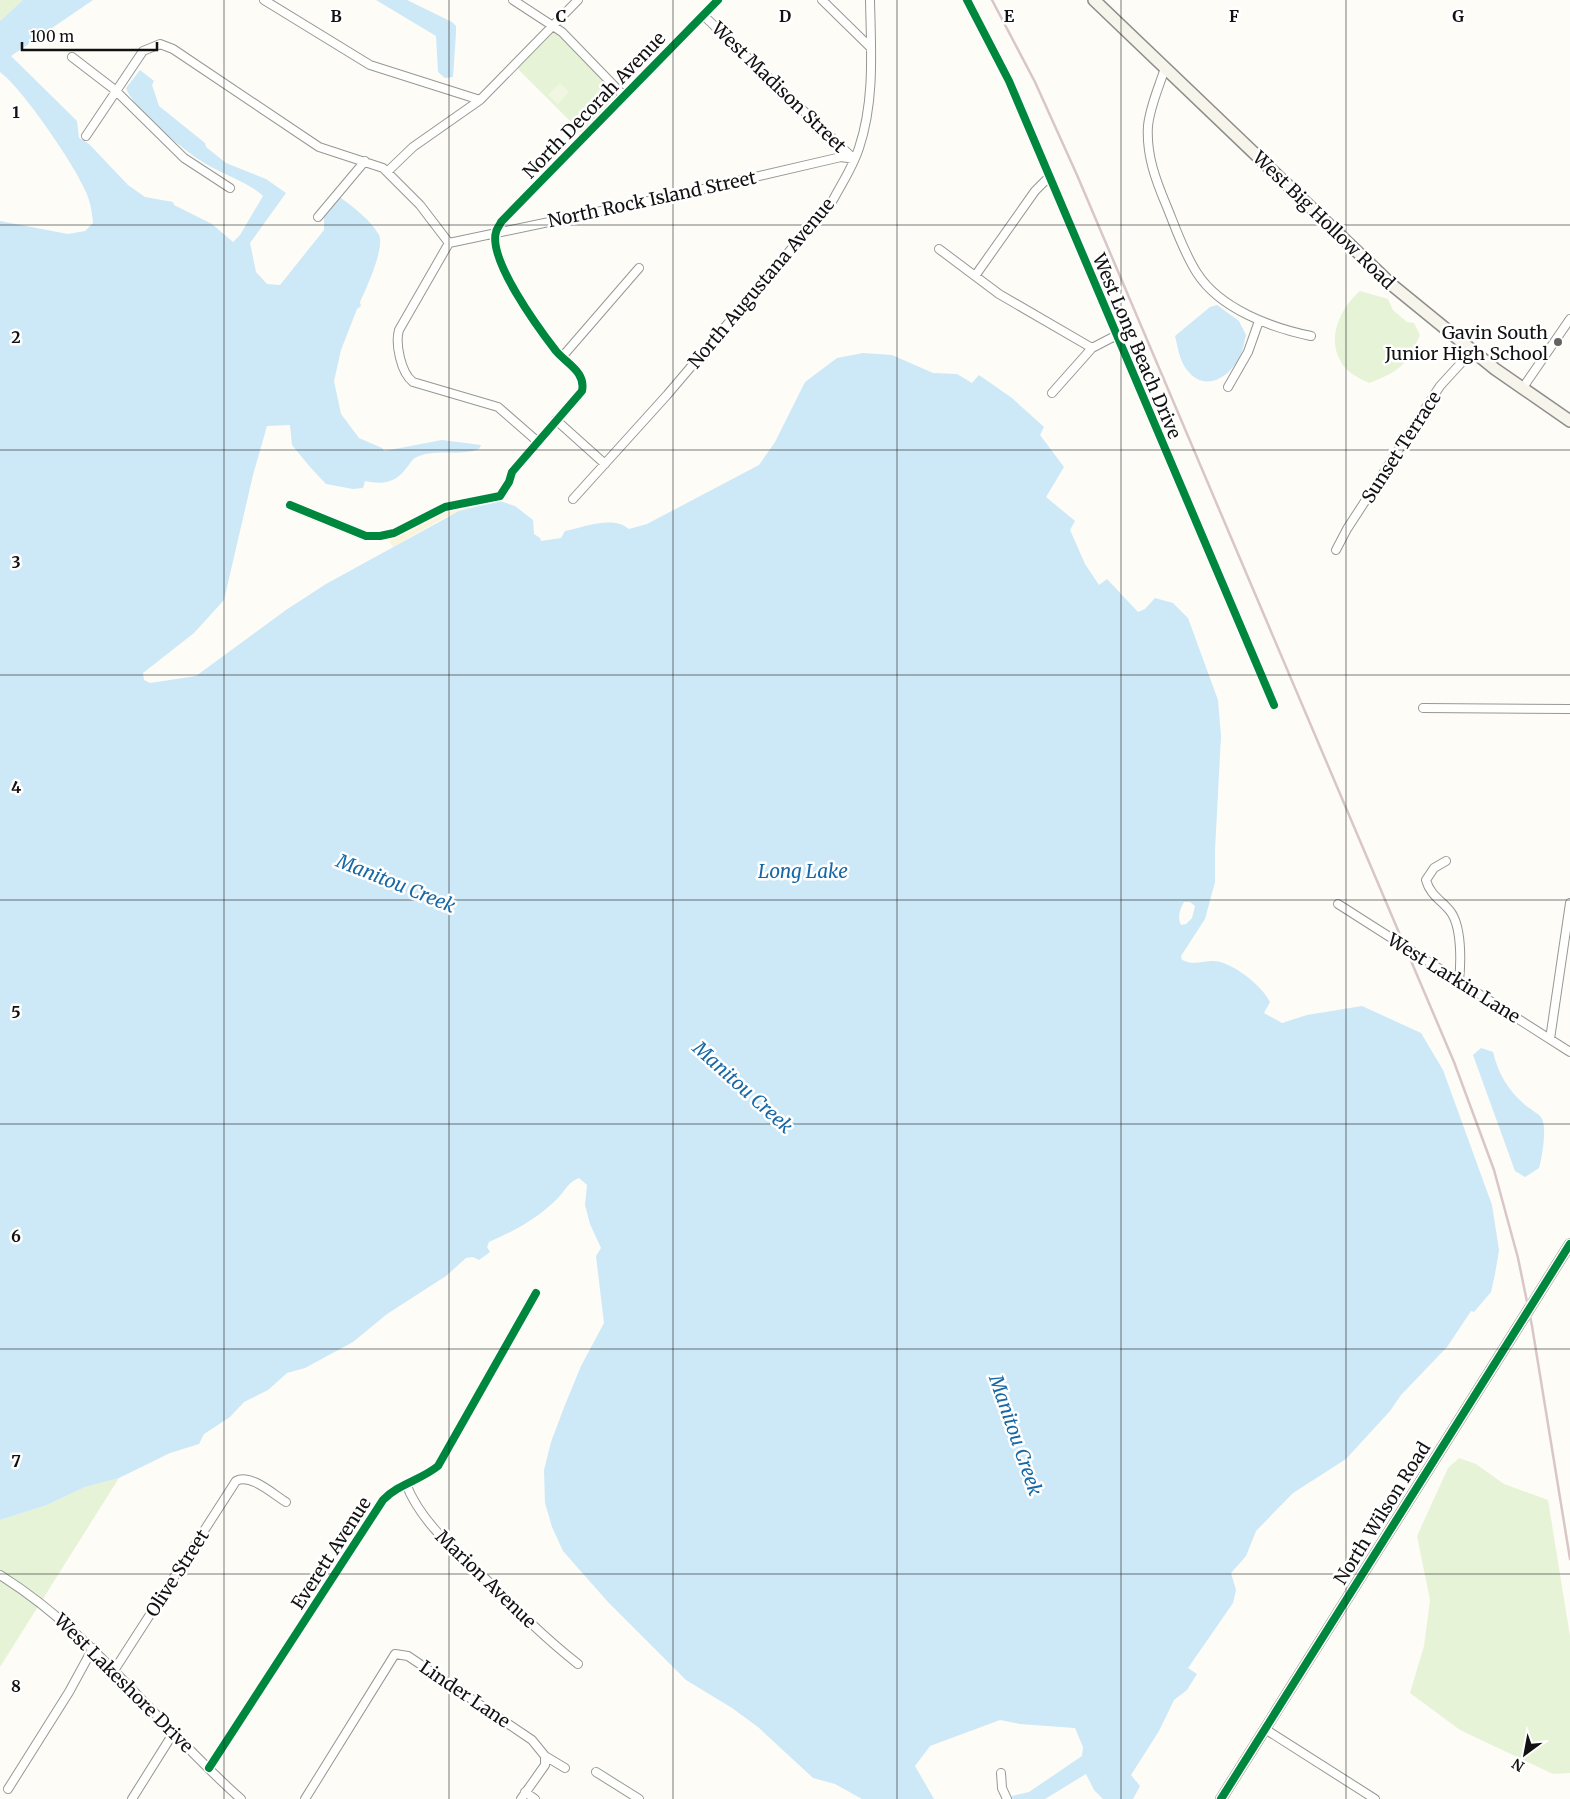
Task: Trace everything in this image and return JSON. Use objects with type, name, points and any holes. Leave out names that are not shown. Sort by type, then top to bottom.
[{"type":"main road","name":"West Big Hollow Road","points":[[1094,0],[1392,285],[1522,390],[1570,421]]},
{"type":"street","points":[[264,0],[370,65],[480,100]]},
{"type":"street","points":[[513,0],[562,32],[624,96]]},
{"type":"street","points":[[387,172],[413,147],[480,100],[578,0]]},
{"type":"street","name":"North Decorah Avenue","points":[[495,233],[501,222],[718,0]]},
{"type":"street","points":[[822,0],[871,48]]},
{"type":"street","name":"North Augustana Avenue","points":[[573,499],[814,225],[833,200],[854,159],[866,120],[870,98],[870,0]]},
{"type":"street","name":"West Long Beach Drive","points":[[967,0],[1009,81],[1274,705]]},
{"type":"street","name":"West Madison Street","points":[[703,15],[854,159]]},
{"type":"street","points":[[86,136],[115,90],[143,51],[160,44],[173,49],[319,147],[365,162],[387,172],[420,206],[449,243],[399,330],[397,337],[405,373],[413,382],[498,407],[537,442]]},
{"type":"street","points":[[72,56],[115,90],[184,158],[230,188]]},
{"type":"street","points":[[1165,68],[1150,111],[1148,129],[1151,166],[1189,260],[1198,276],[1211,290],[1259,321],[1279,330],[1311,336]]},
{"type":"street","name":"North Rock Island Street","points":[[449,243],[682,194],[841,157],[854,159]]},
{"type":"street","points":[[318,217],[365,162]]},
{"type":"street","points":[[975,276],[1035,191],[1049,176]]},
{"type":"street","points":[[290,505],[366,536],[388,536],[445,507],[500,496],[505,490],[512,472],[582,391],[584,384],[576,370],[562,357],[515,294],[498,249],[495,233]]},
{"type":"street","points":[[939,249],[1031,314],[1092,348]]},
{"type":"street","points":[[562,357],[639,268]]},
{"type":"street","points":[[1522,390],[1570,319]]},
{"type":"street","points":[[1228,387],[1248,352],[1259,321]]},
{"type":"street","points":[[1052,393],[1092,348],[1117,335]]},
{"type":"street","name":"Sunset Terrace","points":[[1336,550],[1347,529],[1440,386],[1472,351]]},
{"type":"street","points":[[556,420],[605,464]]},
{"type":"street","points":[[1423,708],[1570,710]]},
{"type":"street","points":[[1446,861],[1434,868],[1426,880],[1430,892],[1450,911],[1457,924],[1459,981]]},
{"type":"street","points":[[1550,1039],[1570,903]]},
{"type":"street","name":"West Larkin Lane","points":[[1338,904],[1570,1052]]},
{"type":"street","name":"North Wilson Road","points":[[1221,1799],[1570,1244]]},
{"type":"street","name":"Everett Avenue","points":[[209,1768],[382,1500],[396,1488],[438,1466],[536,1293]]},
{"type":"street","name":"Olive Street","points":[[115,1669],[236,1480],[251,1481],[286,1502]]},
{"type":"street","name":"Marion Avenue","points":[[406,1484],[413,1501],[440,1535],[553,1644],[578,1664]]},
{"type":"street","name":"West Lakeshore Drive","points":[[0,1575],[41,1602],[93,1648],[241,1799]]},
{"type":"street","points":[[8,1789],[69,1692],[93,1648]]},
{"type":"street","name":"Linder Lane","points":[[304,1799],[395,1654],[403,1654],[532,1740],[545,1756],[565,1768]]},
{"type":"street","points":[[1265,1729],[1375,1799]]},
{"type":"street","points":[[132,1799],[174,1732]]},
{"type":"street","points":[[535,1799],[523,1796],[545,1765],[545,1756]]},
{"type":"street","points":[[596,1772],[639,1799]]},
{"type":"street","points":[[1001,1773],[1002,1788],[1007,1799]]},
{"type":"green space","points":[[0,0],[23,0],[0,21]]},
{"type":"green space","points":[[552,26],[624,96],[585,136],[514,65]]},
{"type":"green space","points":[[560,83],[569,92],[558,104],[548,95]]},
{"type":"green space","points":[[1360,291],[1388,299],[1393,310],[1407,322],[1414,323],[1420,335],[1411,354],[1401,366],[1388,375],[1369,383],[1346,369],[1337,353],[1335,343],[1335,333],[1342,314],[1347,305]]},
{"type":"green space","points":[[1459,1458],[1476,1464],[1504,1484],[1548,1500],[1570,1636],[1570,1773],[1553,1774],[1460,1730],[1410,1693],[1424,1646],[1430,1600],[1417,1536],[1448,1468]]},
{"type":"green space","points":[[119,1478],[0,1667],[0,1520],[47,1505],[85,1487]]},
{"type":"sand","points":[[483,501],[483,504],[445,517],[393,547],[386,536],[445,507]]},
{"type":"water","name":"Long Lake","points":[[23,0],[93,0],[11,56],[77,121],[79,138],[89,144],[128,185],[145,197],[173,202],[174,205],[212,224],[233,242],[240,235],[263,196],[251,187],[197,158],[174,141],[149,118],[131,97],[126,88],[140,70],[154,81],[152,85],[159,106],[205,143],[206,147],[226,163],[266,179],[286,193],[250,243],[256,272],[267,284],[280,285],[324,230],[324,214],[340,197],[361,214],[379,235],[380,241],[374,268],[360,302],[361,306],[357,309],[341,350],[334,381],[341,414],[359,438],[382,448],[384,451],[442,440],[481,445],[479,449],[471,451],[425,454],[413,459],[400,475],[391,481],[376,483],[365,481],[363,488],[353,489],[326,484],[292,445],[290,425],[267,426],[253,475],[224,600],[194,633],[143,673],[144,680],[150,683],[196,676],[286,610],[326,584],[459,511],[500,501],[515,506],[533,520],[534,534],[541,541],[561,538],[565,531],[598,523],[615,523],[629,529],[647,524],[759,465],[775,442],[805,382],[837,358],[863,353],[892,355],[933,373],[957,374],[972,383],[979,375],[1012,398],[1044,427],[1040,435],[1064,467],[1046,497],[1075,521],[1070,530],[1085,564],[1099,585],[1107,579],[1138,612],[1145,609],[1155,598],[1173,603],[1188,618],[1218,700],[1221,736],[1215,882],[1205,919],[1181,956],[1182,960],[1192,963],[1220,962],[1242,973],[1261,990],[1270,1002],[1264,1013],[1282,1023],[1307,1015],[1362,1006],[1421,1033],[1443,1070],[1492,1205],[1499,1250],[1491,1292],[1474,1312],[1471,1311],[1447,1347],[1401,1395],[1390,1411],[1346,1459],[1293,1493],[1256,1531],[1246,1556],[1231,1573],[1236,1590],[1233,1603],[1188,1668],[1197,1674],[1187,1690],[1174,1700],[1159,1731],[1131,1775],[1140,1786],[1133,1799],[1103,1799],[1094,1790],[1086,1774],[1045,1799],[1012,1799],[1012,1796],[1029,1792],[1082,1756],[1083,1747],[1075,1728],[1020,1724],[1000,1720],[930,1746],[915,1766],[934,1799],[862,1799],[835,1784],[813,1778],[758,1727],[732,1708],[686,1680],[608,1602],[563,1551],[552,1527],[545,1503],[544,1470],[551,1442],[581,1366],[604,1323],[596,1256],[601,1248],[590,1224],[585,1205],[587,1185],[579,1178],[572,1182],[557,1199],[533,1218],[516,1229],[489,1242],[487,1247],[490,1252],[479,1260],[473,1257],[466,1258],[446,1276],[387,1314],[353,1342],[305,1368],[287,1373],[268,1390],[244,1402],[230,1417],[204,1434],[199,1444],[170,1453],[119,1478],[85,1487],[47,1505],[0,1520],[0,221],[68,234],[85,231],[93,223],[88,198],[70,163],[34,110],[0,72],[0,21]],"holes":[[[1184,902],[1190,902],[1195,906],[1192,918],[1186,924],[1181,925],[1179,916],[1181,907]]]},
{"type":"water","points":[[376,0],[407,0],[452,22],[456,26],[453,77],[445,78],[438,72],[436,36]]},
{"type":"water","points":[[1217,305],[1239,321],[1246,335],[1240,356],[1229,372],[1215,380],[1201,380],[1194,377],[1184,366],[1175,336],[1210,307]]},
{"type":"water","points":[[1481,1048],[1493,1052],[1508,1087],[1518,1099],[1542,1119],[1544,1136],[1539,1168],[1525,1177],[1515,1171],[1473,1055]]},
{"type":"railway","points":[[992,0],[1035,82],[1077,175],[1454,1062],[1494,1170],[1518,1258],[1532,1326],[1570,1559]]},
{"type":"cycle path","points":[[290,505],[366,536],[380,536],[394,533],[445,507],[500,496],[509,482],[512,472],[582,391],[582,384],[575,369],[556,351],[538,327],[507,276],[496,244],[497,229],[501,222],[718,0]]},
{"type":"cycle path","points":[[967,0],[1009,81],[1274,705]]},
{"type":"cycle path","points":[[1221,1799],[1570,1244]]},
{"type":"cycle path","points":[[209,1768],[383,1500],[396,1490],[438,1466],[536,1293]]},
{"type":"place","name":"Gavin South Junior High School","points":[[1558,342]]},
{"type":"water label","name":"Manitou Creek","points":[[396,883]]},
{"type":"water label","name":"Manitou Creek","points":[[743,1087]]},
{"type":"water label","name":"Manitou Creek","points":[[1016,1435]]}]
